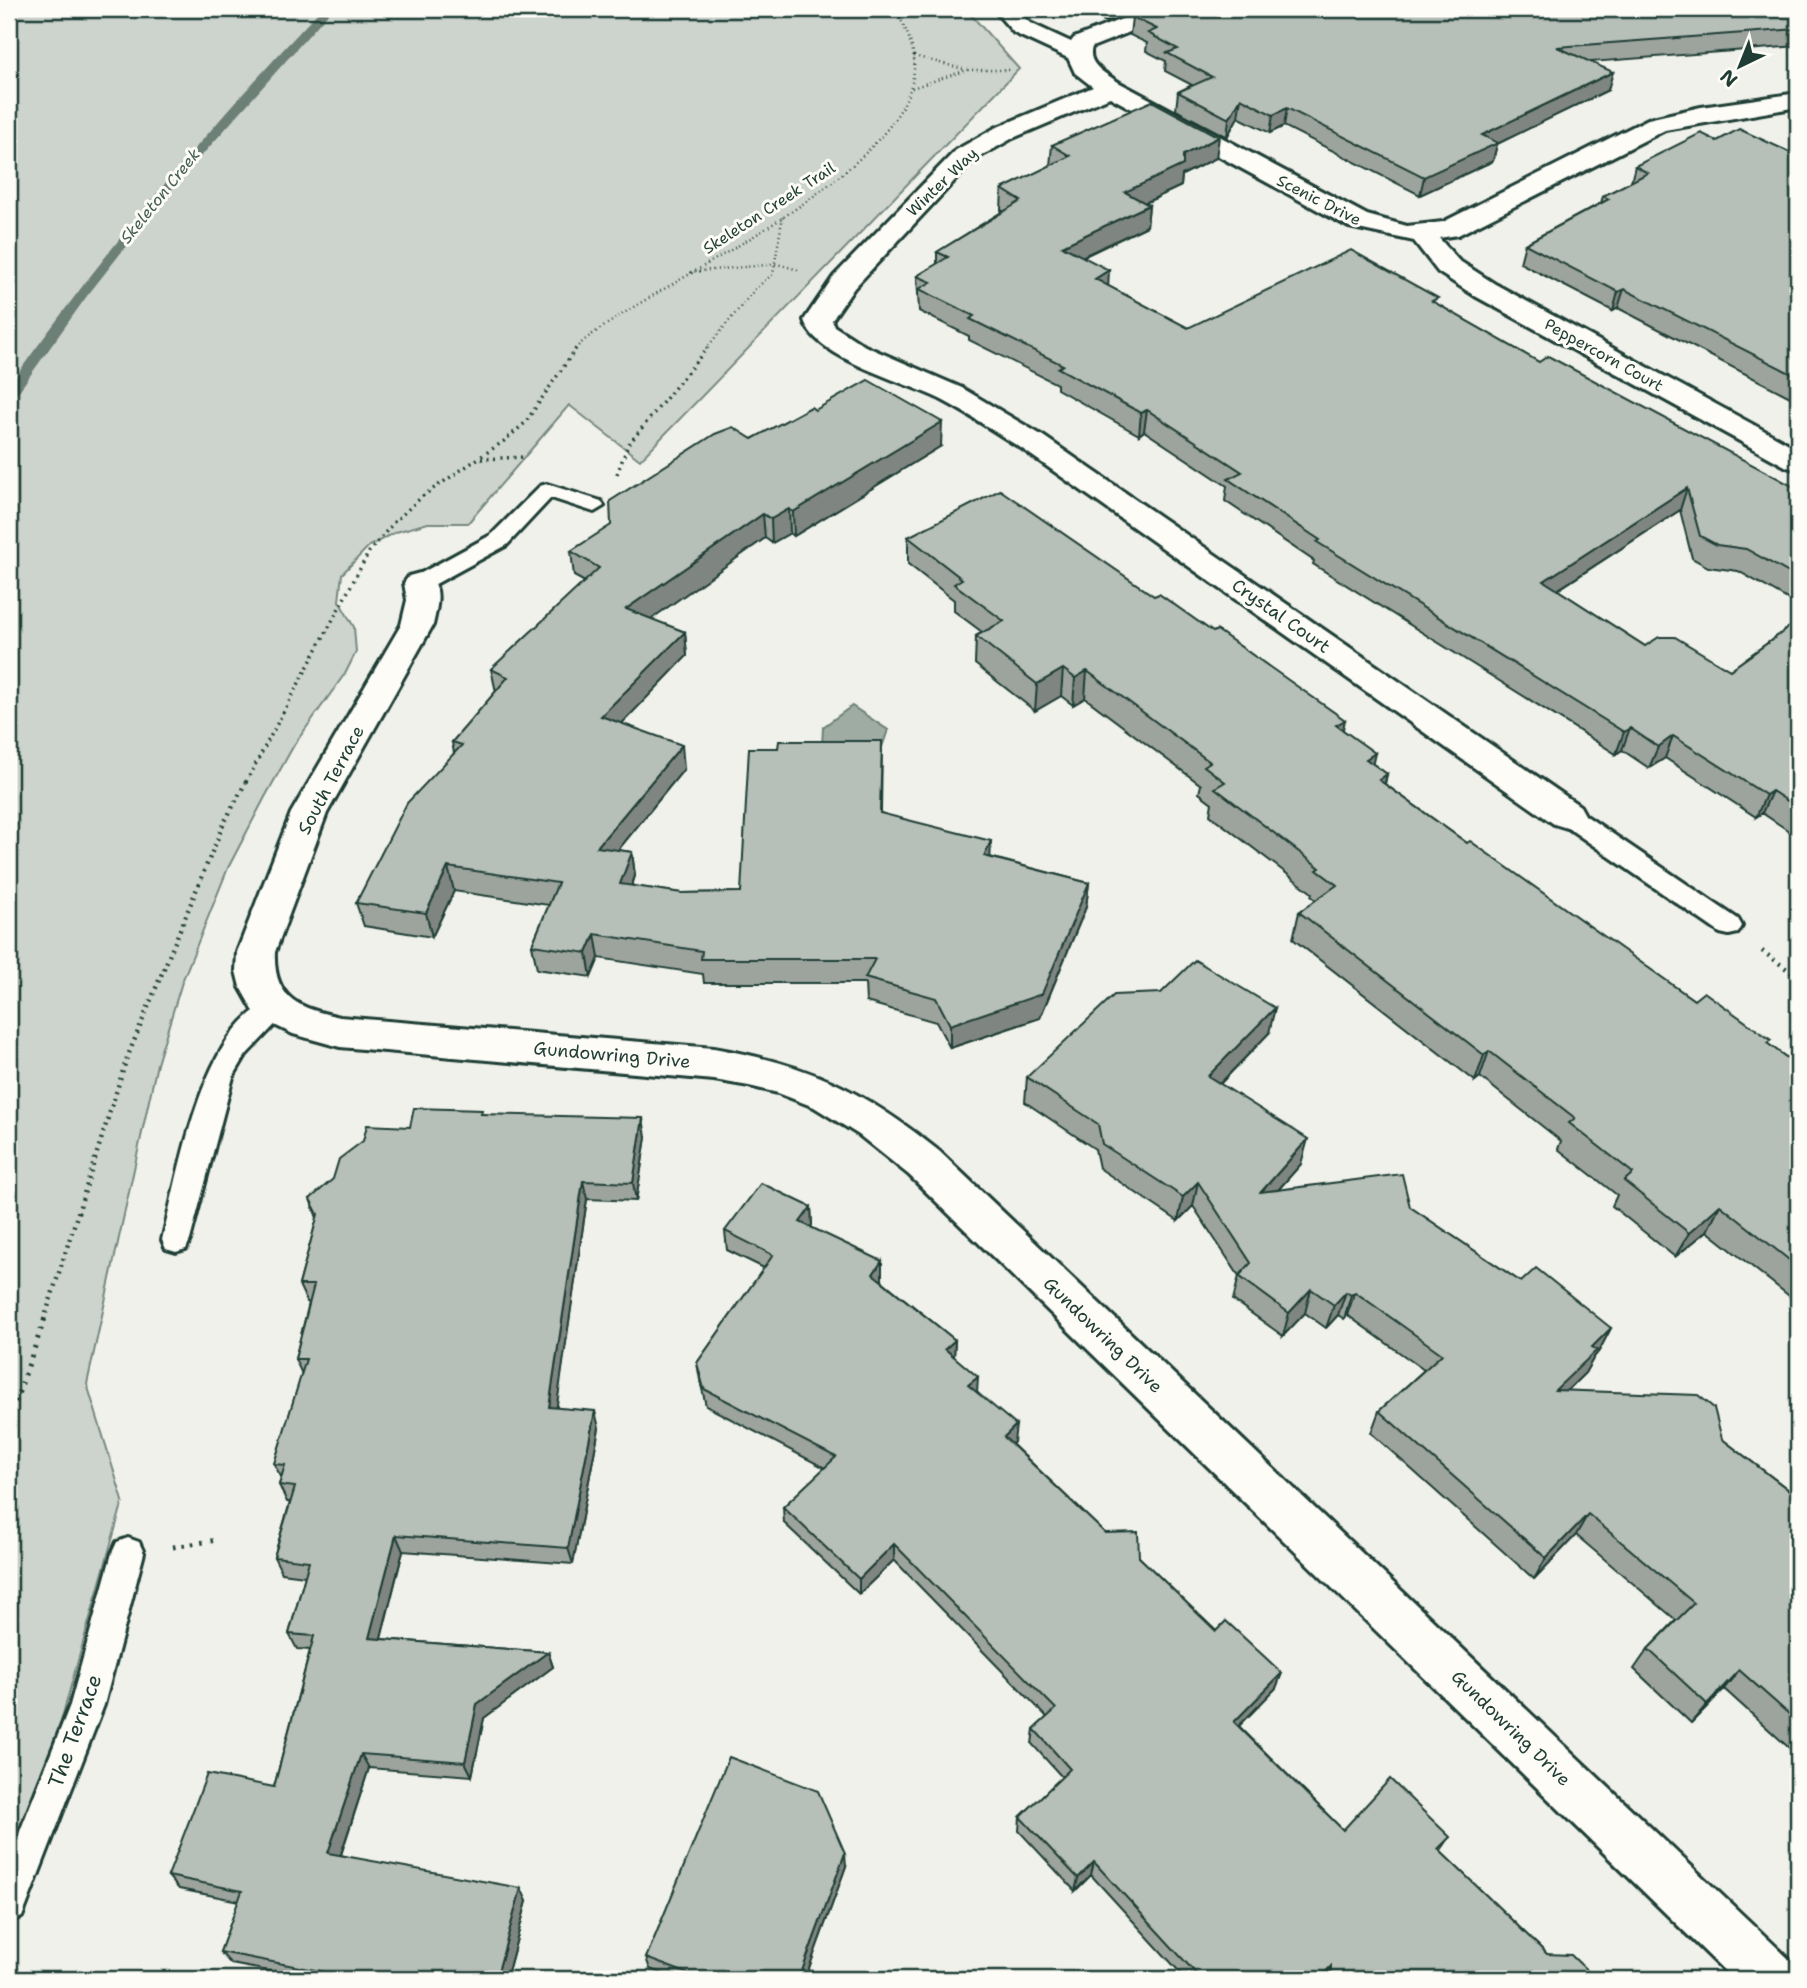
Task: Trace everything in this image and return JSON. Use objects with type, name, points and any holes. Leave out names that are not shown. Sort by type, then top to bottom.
[{"type":"street","points":[[1004,9],[1022,28],[1078,54],[1082,43],[1167,9]]},
{"type":"street","name":"Scenic Drive","points":[[1078,54],[1083,68],[1111,88],[1358,221],[1390,231],[1422,234],[1461,223],[1657,124],[1701,114],[1798,99]]},
{"type":"street","name":"Winter Way","points":[[821,330],[818,320],[822,310],[844,282],[965,155],[1004,133],[1111,88]]},
{"type":"street","name":"Peppercorn Court","points":[[1422,234],[1448,266],[1485,290],[1798,461]]},
{"type":"street","name":"Crystal Court","points":[[821,330],[855,352],[952,394],[1032,442],[1567,815]]},
{"type":"street","name":"South Terrace","points":[[278,1009],[257,985],[253,970],[256,952],[309,813],[417,625],[423,600],[420,583]]},
{"type":"street","name":"Gundowring Drive","points":[[278,1009],[303,1023],[340,1032],[715,1064],[762,1071],[816,1087],[867,1116],[924,1163],[1771,1979]]},
{"type":"lane","name":"South Terrace","points":[[420,583],[499,540],[547,491],[594,506]]},
{"type":"lane","name":"Crystal Court","points":[[1567,815],[1729,926]]},
{"type":"lane","points":[[176,1240],[219,1077],[227,1057],[243,1038],[278,1009]]},
{"type":"lane","name":"The Terrace","points":[[9,1904],[87,1705],[128,1553]]},
{"type":"path","name":"Skeleton Creek Trail","points":[[556,379],[577,347],[617,317],[783,215],[849,170],[890,127],[911,88],[914,56],[895,9]]},
{"type":"path","points":[[914,56],[967,70],[1022,70],[1032,88],[1063,108]]},
{"type":"path","points":[[911,88],[967,70]]},
{"type":"path","points":[[594,506],[622,468],[628,445],[756,288],[773,274],[777,264],[783,215]]},
{"type":"path","points":[[689,272],[777,264],[844,282]]},
{"type":"shaded area","points":[[9,9],[966,9],[1019,69],[640,460],[569,405],[468,523],[428,523],[396,532],[369,546],[342,574],[339,601],[354,627],[356,652],[346,672],[294,745],[228,868],[182,982],[157,1064],[87,1384],[123,1501],[61,1721],[9,1863]]},
{"type":"shaded area","points":[[852,706],[888,730],[879,756],[822,747],[823,727]]},
{"type":"building","points":[[1152,9],[1798,9],[1798,29],[1557,47],[1613,72],[1482,135],[1498,143],[1424,177],[1287,108],[1273,115],[1241,98],[1229,119],[1178,92],[1212,77],[1167,53],[1178,49],[1148,33],[1157,29],[1132,17]]},
{"type":"building","points":[[1152,101],[1219,137],[1183,155],[1183,165],[1125,192],[1149,205],[1062,246],[1109,270],[1095,279],[1188,328],[1351,250],[1438,298],[1432,301],[1539,362],[1548,356],[1798,489],[1798,578],[1746,549],[1717,545],[1700,536],[1687,488],[1544,581],[1645,646],[1659,637],[1675,637],[1730,670],[1798,621],[1798,808],[1772,791],[1766,795],[1673,736],[1658,747],[1630,728],[1624,732],[1317,542],[1320,540],[1228,479],[1242,472],[1147,410],[1141,413],[1058,368],[1063,365],[970,319],[974,316],[919,289],[931,282],[917,276],[948,257],[937,252],[1021,201],[1002,189],[1070,156],[1052,145]]},
{"type":"building","points":[[1739,129],[1798,156],[1798,377],[1624,289],[1618,292],[1525,244],[1609,199],[1603,196],[1648,173],[1635,166],[1701,133],[1717,141]]},
{"type":"building","points":[[868,380],[942,422],[793,512],[789,509],[771,519],[763,514],[626,609],[685,632],[601,716],[682,745],[597,847],[632,852],[620,884],[682,893],[741,892],[749,748],[778,748],[779,741],[882,741],[880,813],[991,841],[984,856],[1089,883],[1042,994],[950,1025],[936,998],[865,978],[875,959],[701,959],[702,951],[595,934],[587,953],[532,945],[558,883],[448,867],[426,913],[356,903],[407,803],[462,745],[452,742],[508,677],[491,669],[599,568],[571,551],[611,525],[610,501],[715,434],[733,427],[752,439],[811,407],[815,410]]},
{"type":"building","points":[[1000,490],[1154,596],[1159,594],[1213,632],[1217,630],[1345,720],[1336,725],[1375,753],[1366,759],[1387,774],[1379,780],[1694,1000],[1704,992],[1771,1040],[1767,1043],[1798,1066],[1798,1267],[1720,1205],[1689,1233],[1624,1181],[1633,1173],[1569,1123],[1575,1118],[1489,1051],[1484,1055],[1299,912],[1337,885],[1317,870],[1320,868],[1215,788],[1225,782],[1204,766],[1210,762],[1087,671],[1075,678],[1063,669],[1037,684],[976,636],[1004,621],[954,584],[962,579],[908,537]]},
{"type":"building","points":[[1195,960],[1275,1008],[1208,1076],[1308,1139],[1261,1192],[1402,1174],[1410,1207],[1521,1282],[1536,1268],[1611,1328],[1592,1347],[1597,1350],[1555,1390],[1698,1395],[1714,1408],[1722,1439],[1798,1497],[1798,1722],[1739,1670],[1707,1704],[1648,1649],[1694,1603],[1588,1514],[1546,1558],[1379,1411],[1442,1354],[1355,1292],[1351,1295],[1346,1292],[1334,1305],[1311,1289],[1289,1313],[1239,1276],[1251,1263],[1198,1182],[1183,1197],[1102,1144],[1098,1124],[1027,1077],[1114,995],[1161,993]]},
{"type":"building","points":[[414,1108],[482,1110],[481,1114],[643,1118],[633,1183],[583,1181],[549,1407],[595,1411],[568,1548],[396,1535],[369,1638],[548,1652],[477,1704],[465,1762],[361,1754],[328,1853],[521,1888],[496,1979],[363,1979],[220,1952],[242,1891],[168,1876],[207,1774],[274,1787],[314,1636],[289,1634],[309,1561],[274,1557],[295,1487],[279,1485],[285,1465],[274,1464],[306,1359],[295,1359],[314,1285],[299,1285],[318,1214],[310,1199],[333,1179],[339,1159],[363,1141],[367,1125],[410,1127]]},
{"type":"building","points":[[761,1183],[811,1207],[800,1222],[882,1261],[873,1274],[955,1340],[945,1349],[978,1377],[968,1385],[1016,1425],[1004,1437],[1105,1533],[1138,1532],[1139,1557],[1216,1631],[1226,1621],[1282,1673],[1234,1722],[1343,1830],[1390,1779],[1450,1837],[1438,1849],[1547,1954],[1571,1955],[1596,1979],[1331,1979],[1331,1966],[1319,1979],[1201,1979],[1094,1862],[1078,1878],[1020,1817],[1070,1769],[1034,1729],[1056,1709],[894,1544],[859,1579],[783,1507],[836,1457],[704,1389],[697,1363],[773,1255],[725,1231]]},
{"type":"building","points":[[729,1757],[818,1791],[845,1853],[799,1979],[702,1979],[646,1958]]},
{"type":"waterway","name":"Skeleton Creek","points":[[9,395],[82,294],[160,196],[242,101],[327,9]]}]
